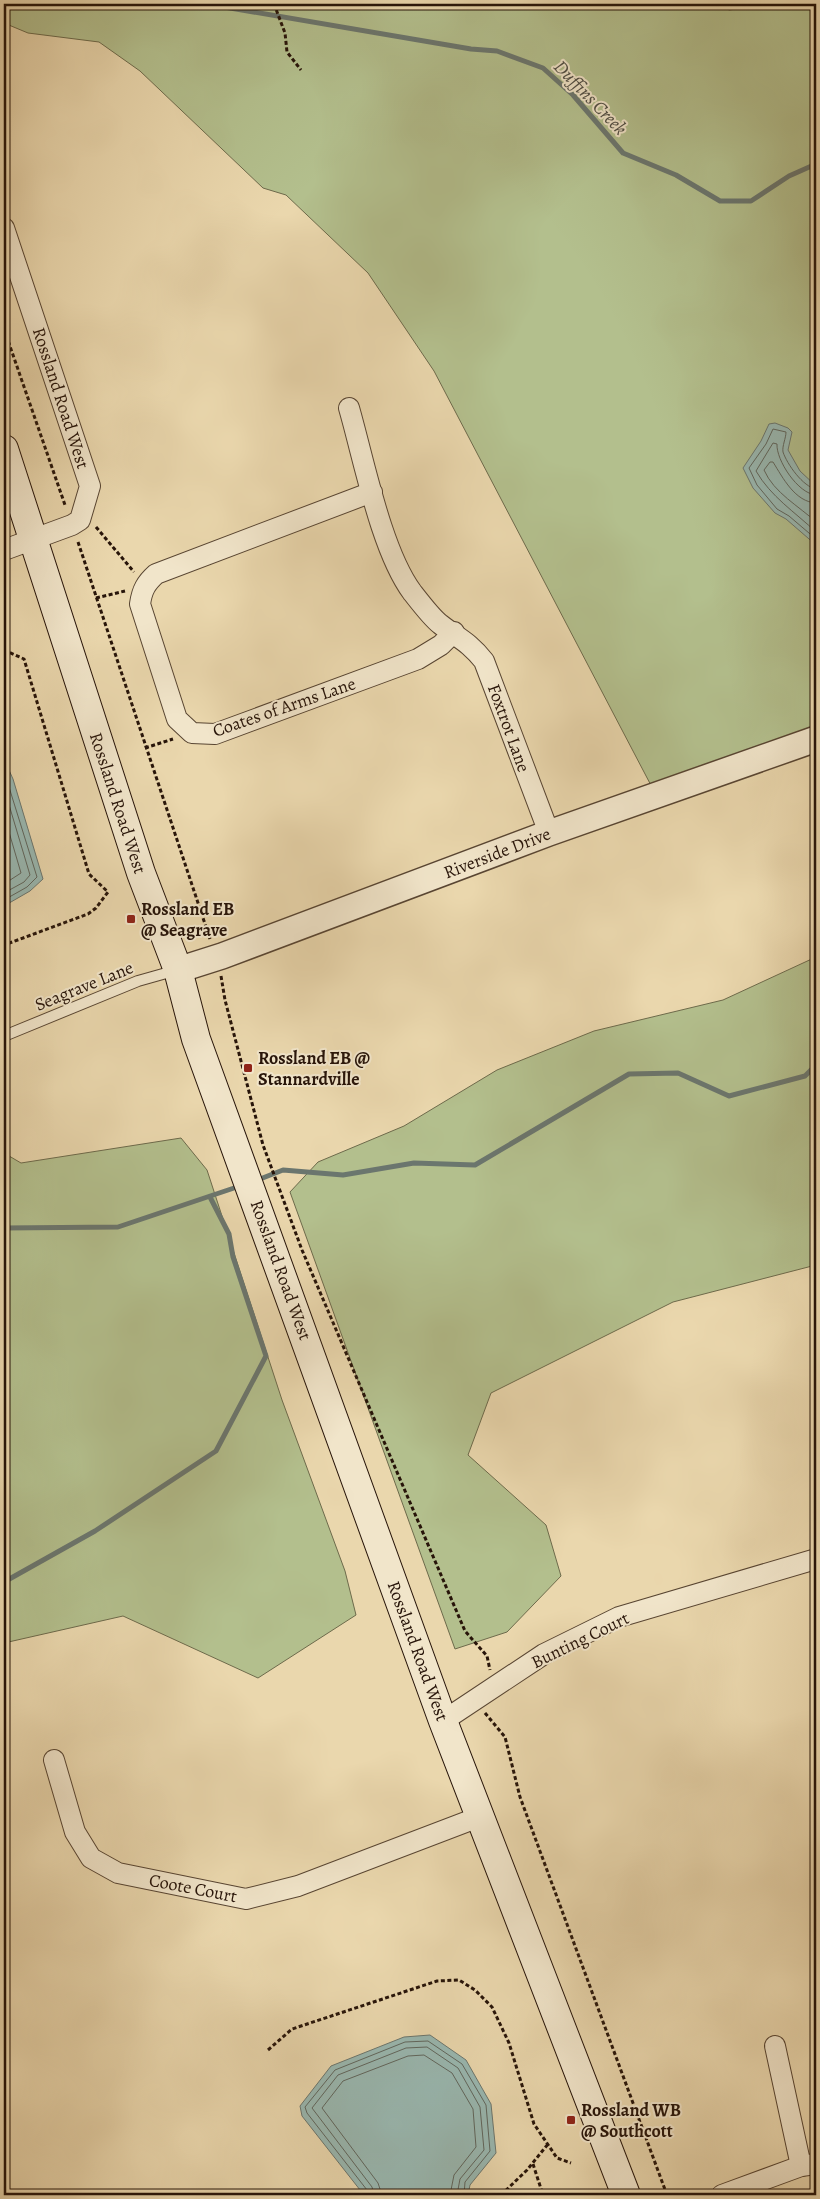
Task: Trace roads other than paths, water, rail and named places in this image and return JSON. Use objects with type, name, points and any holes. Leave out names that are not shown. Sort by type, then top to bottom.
[{"type":"main road","name":"Rossland Road West","points":[[4,450],[140,873],[178,970],[196,1039],[271,1241],[443,1721],[626,2195]]},
{"type":"street","name":"Rossland Road West","points":[[4,228],[90,486],[78,518],[32,541]]},
{"type":"street","points":[[349,408],[372,492],[395,559],[412,592],[440,624],[454,632]]},
{"type":"street","name":"Coates of Arms Lane","points":[[372,492],[156,574],[145,585],[140,604],[177,719],[192,733],[214,734],[418,659],[441,645],[454,632]]},
{"type":"street","points":[[4,550],[32,541]]},
{"type":"street","name":"Foxtrot Lane","points":[[454,632],[470,644],[484,661],[549,833]]},
{"type":"street","name":"Riverside Drive","points":[[178,970],[216,958],[549,833],[816,739]]},
{"type":"street","name":"Bunting Court","points":[[443,1721],[479,1699],[544,1654],[619,1618],[816,1559]]},
{"type":"street","name":"Coote Court","points":[[54,1760],[75,1832],[92,1858],[118,1873],[246,1899],[298,1886],[479,1817]]},
{"type":"street","points":[[722,2195],[808,2165],[776,2046]]},
{"type":"lane","name":"Seagrave Lane","points":[[4,1036],[138,981],[178,970]]},
{"type":"water","points":[[775,423],[788,428],[792,432],[788,450],[800,471],[816,486],[816,545],[786,519],[775,513],[753,488],[743,468],[761,441],[769,424]]},
{"type":"water","points":[[4,759],[13,779],[43,879],[30,891],[4,906]]},
{"type":"water","points":[[430,2035],[466,2060],[491,2104],[496,2153],[470,2185],[468,2195],[364,2195],[302,2116],[300,2106],[331,2066],[404,2037]]},
{"type":"waterway","name":"Duffins Creek","points":[[207,4],[471,49],[497,51],[543,68],[573,95],[623,153],[676,175],[720,201],[751,201],[789,176],[816,164]]},
{"type":"waterway","points":[[255,1181],[283,1170],[343,1175],[414,1163],[475,1165],[629,1074],[678,1073],[729,1096],[805,1076],[816,1065]]},
{"type":"waterway","points":[[4,1228],[118,1227],[240,1186]]},
{"type":"waterway","points":[[4,1582],[95,1531],[216,1451],[266,1356],[233,1257],[229,1234],[210,1197]]},
{"type":"place","name":"Rossland EB @ Seagrave","points":[[131,919]]},
{"type":"place","name":"Rossland EB @ Stannardville","points":[[248,1068]]},
{"type":"place","name":"Rossland WB @ Southcott","points":[[571,2120]]}]
